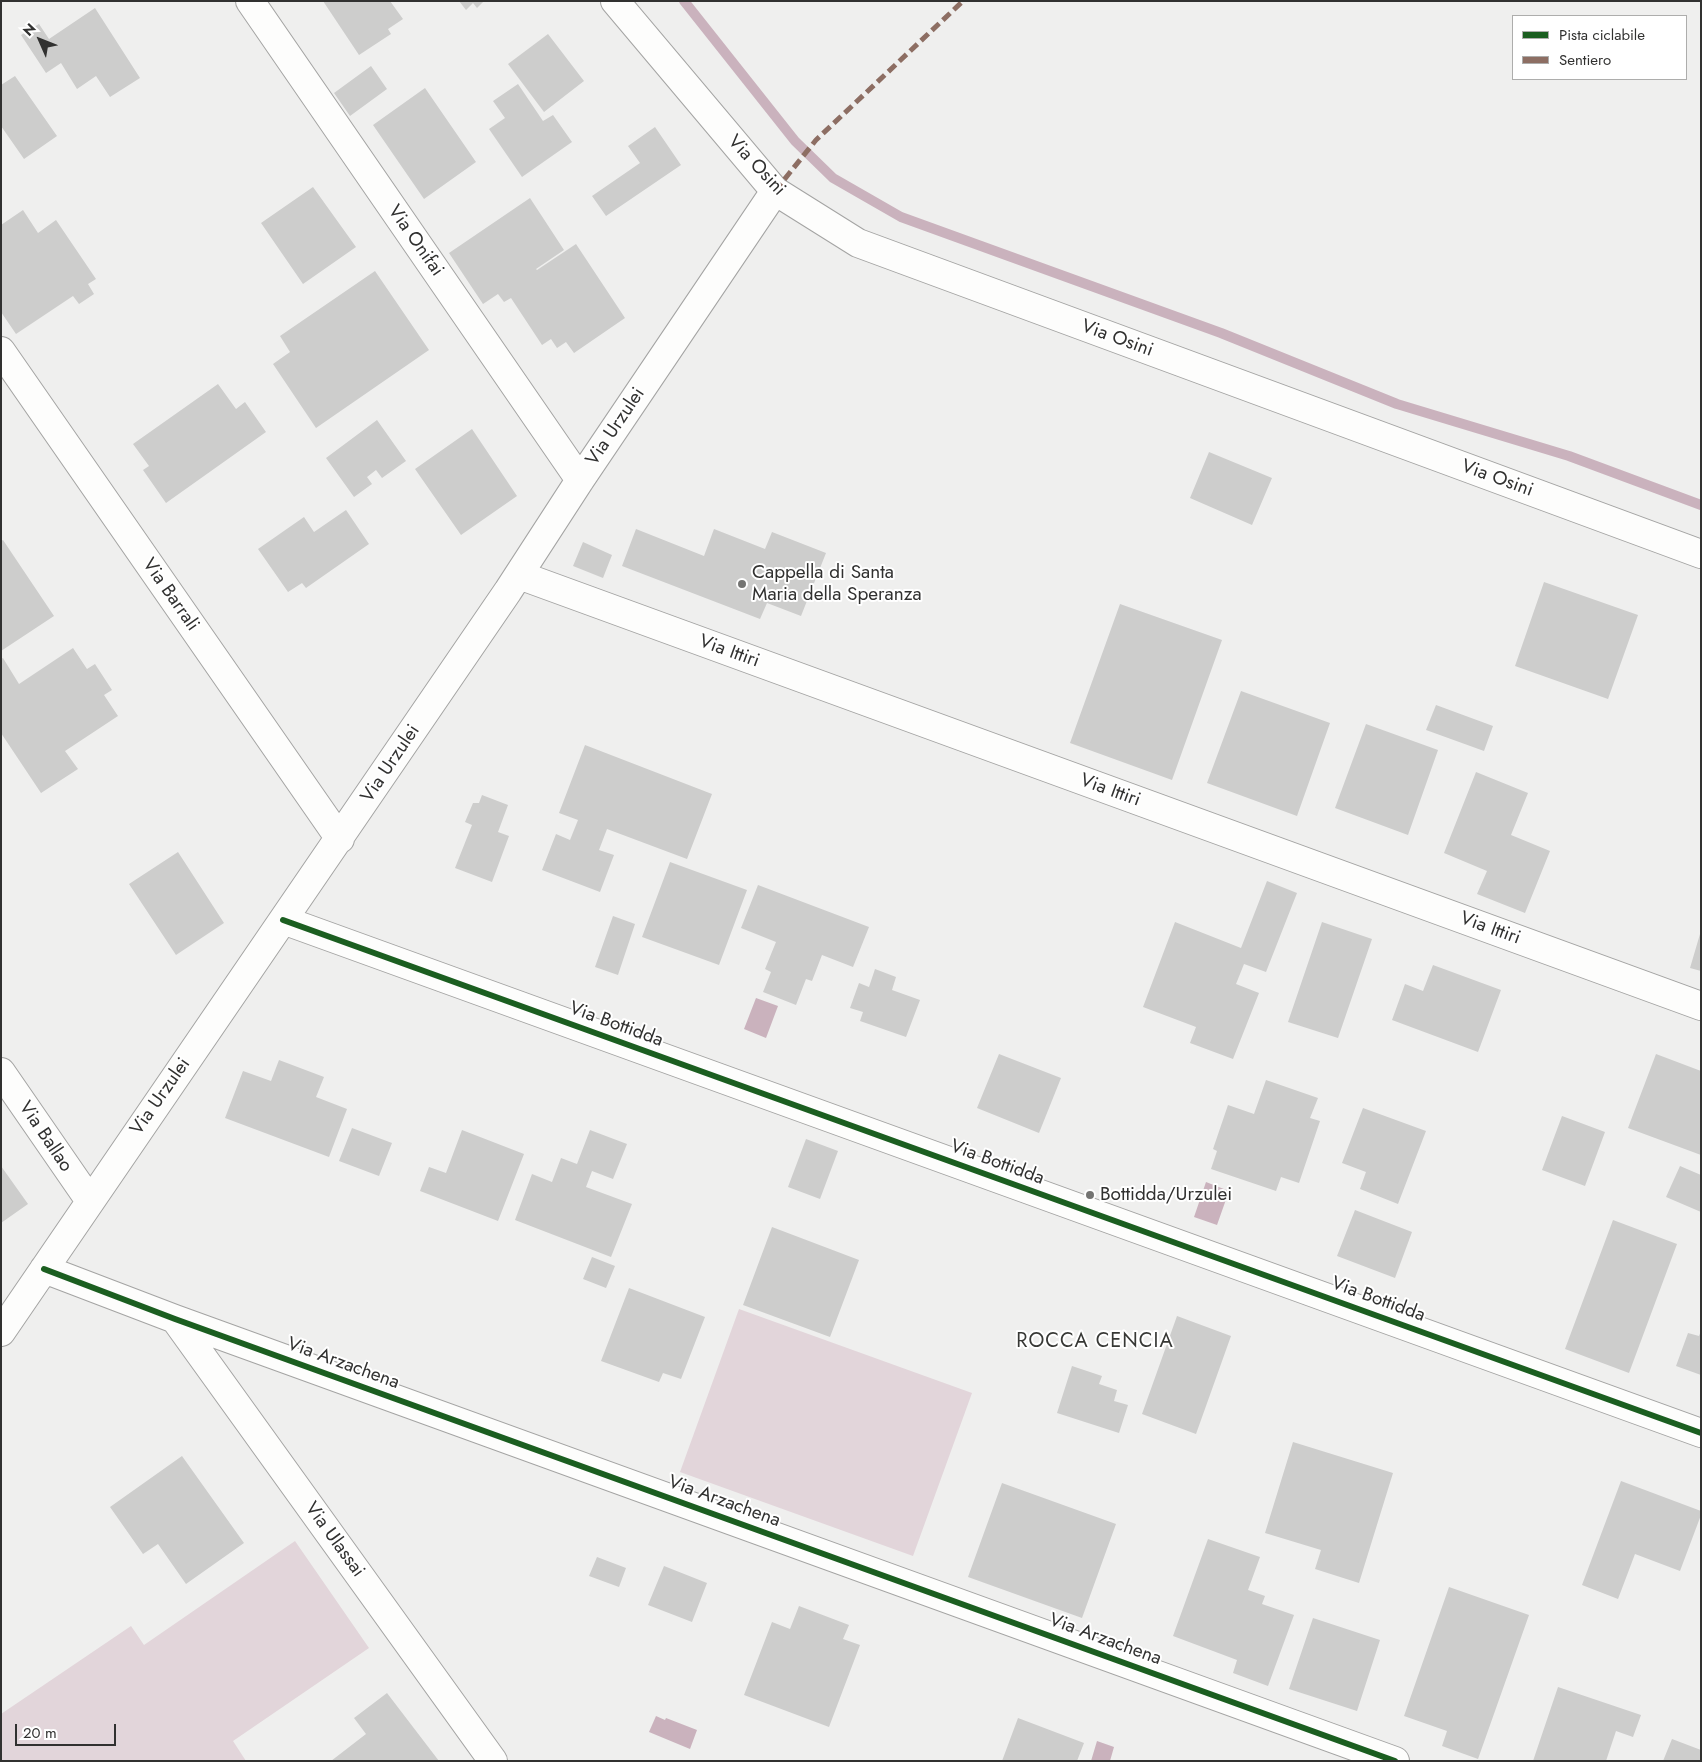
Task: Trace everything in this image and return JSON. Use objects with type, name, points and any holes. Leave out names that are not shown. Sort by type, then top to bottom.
[{"type":"street","name":"Via Onifai","points":[[250,1],[580,480]]},
{"type":"street","name":"Via Osini","points":[[614,1],[775,191],[858,243],[1701,554]]},
{"type":"street","name":"Via Urzulei","points":[[1,1332],[340,839],[775,191]]},
{"type":"street","name":"Via Barrali","points":[[1,351],[340,839]]},
{"type":"street","name":"Via Ittiri","points":[[519,574],[1701,1006]]},
{"type":"street","name":"Via Bottidda","points":[[283,920],[1701,1433]]},
{"type":"street","name":"Via Ballao","points":[[1,1072],[90,1201]]},
{"type":"street","name":"Via Arzachena","points":[[44,1269],[175,1319],[1395,1761]]},
{"type":"street","name":"Via Ulassai","points":[[175,1319],[493,1761]]},
{"type":"shaded area","points":[[756,998],[778,1006],[766,1038],[744,1029]]},
{"type":"shaded area","points":[[1206,1182],[1229,1191],[1217,1225],[1194,1217]]},
{"type":"shaded area","points":[[739,1309],[972,1393],[913,1556],[680,1472]]},
{"type":"shaded area","points":[[295,1541],[369,1648],[233,1741],[246,1761],[1,1761],[1,1714],[131,1626],[144,1645]]},
{"type":"shaded area","points":[[656,1716],[697,1730],[690,1749],[649,1732]]},
{"type":"shaded area","points":[[1097,1741],[1114,1747],[1110,1761],[1091,1761]]},
{"type":"building","points":[[323,1],[390,1],[403,19],[388,29],[391,34],[359,55]]},
{"type":"building","points":[[459,1],[484,1],[477,8],[473,3],[466,10]]},
{"type":"building","points":[[95,8],[140,78],[110,97],[96,76],[77,89],[61,63],[46,73],[21,35],[39,24],[49,39]]},
{"type":"building","points":[[548,34],[584,81],[544,112],[508,64]]},
{"type":"building","points":[[371,66],[387,89],[350,116],[334,93]]},
{"type":"building","points":[[15,76],[57,136],[24,159],[1,126],[1,85]]},
{"type":"building","points":[[518,84],[543,121],[553,115],[572,142],[522,177],[489,129],[505,118],[493,101]]},
{"type":"building","points":[[425,88],[476,162],[424,199],[373,125]]},
{"type":"building","points":[[655,127],[681,165],[606,216],[592,196],[640,163],[628,146]]},
{"type":"building","points":[[313,187],[356,247],[303,284],[261,223]]},
{"type":"building","points":[[530,198],[564,250],[536,269],[576,244],[625,318],[574,353],[566,342],[557,348],[551,339],[542,345],[511,298],[504,302],[498,294],[483,304],[449,253]]},
{"type":"building","points":[[23,210],[38,233],[56,220],[96,279],[88,284],[94,294],[79,304],[73,296],[16,334],[1,312],[1,225]]},
{"type":"building","points":[[375,271],[429,350],[316,428],[273,364],[290,352],[280,336]]},
{"type":"building","points":[[218,384],[236,409],[245,402],[266,432],[166,503],[143,470],[149,466],[133,444]]},
{"type":"building","points":[[377,420],[406,461],[382,478],[376,470],[367,477],[372,484],[354,497],[326,458]]},
{"type":"building","points":[[472,429],[517,496],[461,535],[415,469]]},
{"type":"building","points":[[1209,452],[1272,478],[1252,525],[1190,498]]},
{"type":"building","points":[[346,510],[369,544],[306,588],[302,583],[288,592],[258,549],[304,517],[314,532]]},
{"type":"building","name":"Cappella di Santa Maria della Speranza","points":[[636,529],[704,556],[714,529],[765,549],[772,532],[826,553],[801,616],[767,603],[760,619],[622,566]]},
{"type":"building","points":[[3,540],[54,616],[1,651],[1,541]]},
{"type":"building","points":[[583,542],[612,555],[603,578],[573,566]]},
{"type":"building","points":[[1544,582],[1638,615],[1608,699],[1515,666]]},
{"type":"building","points":[[1120,604],[1222,640],[1172,780],[1070,743]]},
{"type":"building","points":[[73,648],[87,669],[95,664],[112,690],[104,695],[118,716],[65,751],[78,769],[41,793],[1,733],[1,659],[3,658],[19,684]]},
{"type":"building","points":[[1241,691],[1330,723],[1297,816],[1207,783]]},
{"type":"building","points":[[1436,705],[1493,726],[1484,751],[1426,730]]},
{"type":"building","points":[[1366,724],[1438,750],[1408,835],[1335,808]]},
{"type":"building","points":[[585,745],[712,794],[687,859],[607,829],[599,850],[614,855],[600,892],[542,870],[556,834],[570,840],[578,820],[559,813]]},
{"type":"building","points":[[1476,772],[1528,793],[1511,835],[1550,851],[1525,913],[1477,894],[1487,871],[1444,853]]},
{"type":"building","points":[[482,795],[508,805],[498,832],[509,836],[492,882],[455,868],[472,825],[465,822],[473,803],[479,803]]},
{"type":"building","points":[[178,852],[224,923],[176,955],[129,884]]},
{"type":"building","points":[[670,862],[747,890],[719,965],[642,937]]},
{"type":"building","points":[[1267,881],[1297,893],[1266,972],[1244,964],[1236,984],[1259,993],[1233,1059],[1190,1043],[1196,1027],[1143,1007],[1175,922],[1241,948]]},
{"type":"building","points":[[758,885],[869,927],[853,967],[822,955],[812,981],[806,979],[796,1005],[763,992],[771,972],[765,969],[776,942],[741,928]]},
{"type":"building","points":[[613,916],[635,924],[618,975],[595,967]]},
{"type":"building","points":[[1322,922],[1372,939],[1338,1038],[1288,1022]]},
{"type":"building","points":[[1701,934],[1701,971],[1690,968]]},
{"type":"building","points":[[1433,965],[1501,990],[1478,1052],[1392,1020],[1405,984],[1423,991]]},
{"type":"building","points":[[875,969],[896,977],[892,990],[920,1000],[906,1037],[860,1021],[863,1012],[850,1008],[859,983],[869,987]]},
{"type":"building","points":[[999,1054],[1061,1078],[1039,1133],[977,1108]]},
{"type":"building","points":[[1656,1054],[1701,1071],[1701,1155],[1628,1128]]},
{"type":"building","points":[[279,1060],[324,1077],[316,1097],[347,1109],[329,1157],[225,1118],[243,1071],[271,1081]]},
{"type":"building","points":[[1266,1080],[1318,1098],[1310,1118],[1320,1121],[1299,1183],[1281,1177],[1276,1191],[1211,1169],[1217,1151],[1213,1149],[1228,1105],[1254,1114]]},
{"type":"building","points":[[1363,1108],[1426,1131],[1398,1204],[1360,1189],[1366,1172],[1342,1163]]},
{"type":"building","points":[[1562,1116],[1605,1132],[1585,1186],[1542,1170]]},
{"type":"building","points":[[352,1128],[392,1143],[379,1176],[339,1161]]},
{"type":"building","points":[[462,1130],[524,1154],[498,1221],[420,1191],[429,1167],[446,1173]]},
{"type":"building","points":[[590,1130],[627,1144],[613,1179],[592,1171],[586,1187],[632,1204],[611,1257],[515,1220],[532,1174],[552,1182],[561,1158],[577,1164]]},
{"type":"building","points":[[806,1139],[838,1151],[820,1199],[788,1187]]},
{"type":"building","points":[[1,1166],[28,1204],[1,1223]]},
{"type":"building","points":[[1680,1166],[1701,1175],[1701,1212],[1666,1197]]},
{"type":"building","points":[[1355,1210],[1412,1232],[1395,1278],[1337,1256]]},
{"type":"building","points":[[1613,1220],[1677,1244],[1629,1373],[1565,1349]]},
{"type":"building","points":[[772,1227],[859,1260],[830,1337],[743,1305]]},
{"type":"building","points":[[592,1257],[615,1266],[606,1288],[583,1279]]},
{"type":"building","points":[[629,1288],[705,1317],[681,1379],[663,1373],[659,1382],[601,1361]]},
{"type":"building","points":[[1177,1316],[1231,1336],[1196,1434],[1142,1414]]},
{"type":"building","points":[[1701,1331],[1701,1375],[1676,1366],[1688,1333],[1699,1336]]},
{"type":"building","points":[[1072,1366],[1102,1376],[1099,1384],[1117,1390],[1114,1401],[1128,1405],[1119,1433],[1057,1413]]},
{"type":"building","points":[[1293,1442],[1393,1473],[1359,1583],[1315,1569],[1321,1550],[1265,1533]]},
{"type":"building","points":[[182,1456],[244,1543],[186,1584],[158,1544],[143,1554],[110,1507]]},
{"type":"building","points":[[1621,1481],[1701,1511],[1701,1515],[1680,1571],[1635,1554],[1618,1599],[1582,1585]]},
{"type":"building","points":[[1002,1483],[1116,1524],[1082,1618],[968,1577]]},
{"type":"building","points":[[1208,1539],[1260,1557],[1248,1590],[1265,1596],[1262,1604],[1294,1615],[1268,1686],[1233,1673],[1237,1660],[1173,1636]]},
{"type":"building","points":[[597,1557],[626,1568],[619,1587],[589,1576]]},
{"type":"building","points":[[664,1566],[707,1583],[692,1622],[648,1605]]},
{"type":"building","points":[[1449,1587],[1529,1615],[1478,1759],[1442,1746],[1447,1731],[1404,1716]]},
{"type":"building","points":[[799,1606],[849,1625],[843,1639],[860,1645],[829,1727],[744,1695],[772,1622],[790,1629]]},
{"type":"building","points":[[1313,1618],[1380,1640],[1357,1711],[1289,1689]]},
{"type":"building","points":[[1558,1687],[1641,1715],[1633,1737],[1616,1731],[1606,1761],[1533,1761]]},
{"type":"building","points":[[387,1693],[439,1761],[331,1761],[366,1734],[354,1718]]},
{"type":"building","points":[[1018,1718],[1084,1743],[1077,1761],[1002,1761]]},
{"type":"building","points":[[1672,1739],[1701,1750],[1701,1761],[1663,1761]]},
{"type":"waterway","points":[[684,1],[795,141],[833,178],[901,217],[1221,333],[1397,404],[1569,456],[1701,505]]},
{"type":"marked path","points":[[775,191],[816,140],[963,1]]},
{"type":"cycle path","points":[[283,920],[1701,1433]]},
{"type":"cycle path","points":[[44,1269],[175,1319],[1395,1761]]},
{"type":"place","name":"Cappella di Santa Maria della Speranza","points":[[742,584]]},
{"type":"place","name":"Bottidda/Urzulei","points":[[1090,1195]]},
{"type":"district","name":"ROCCA CENCIA","points":[[1095,1342]]}]
